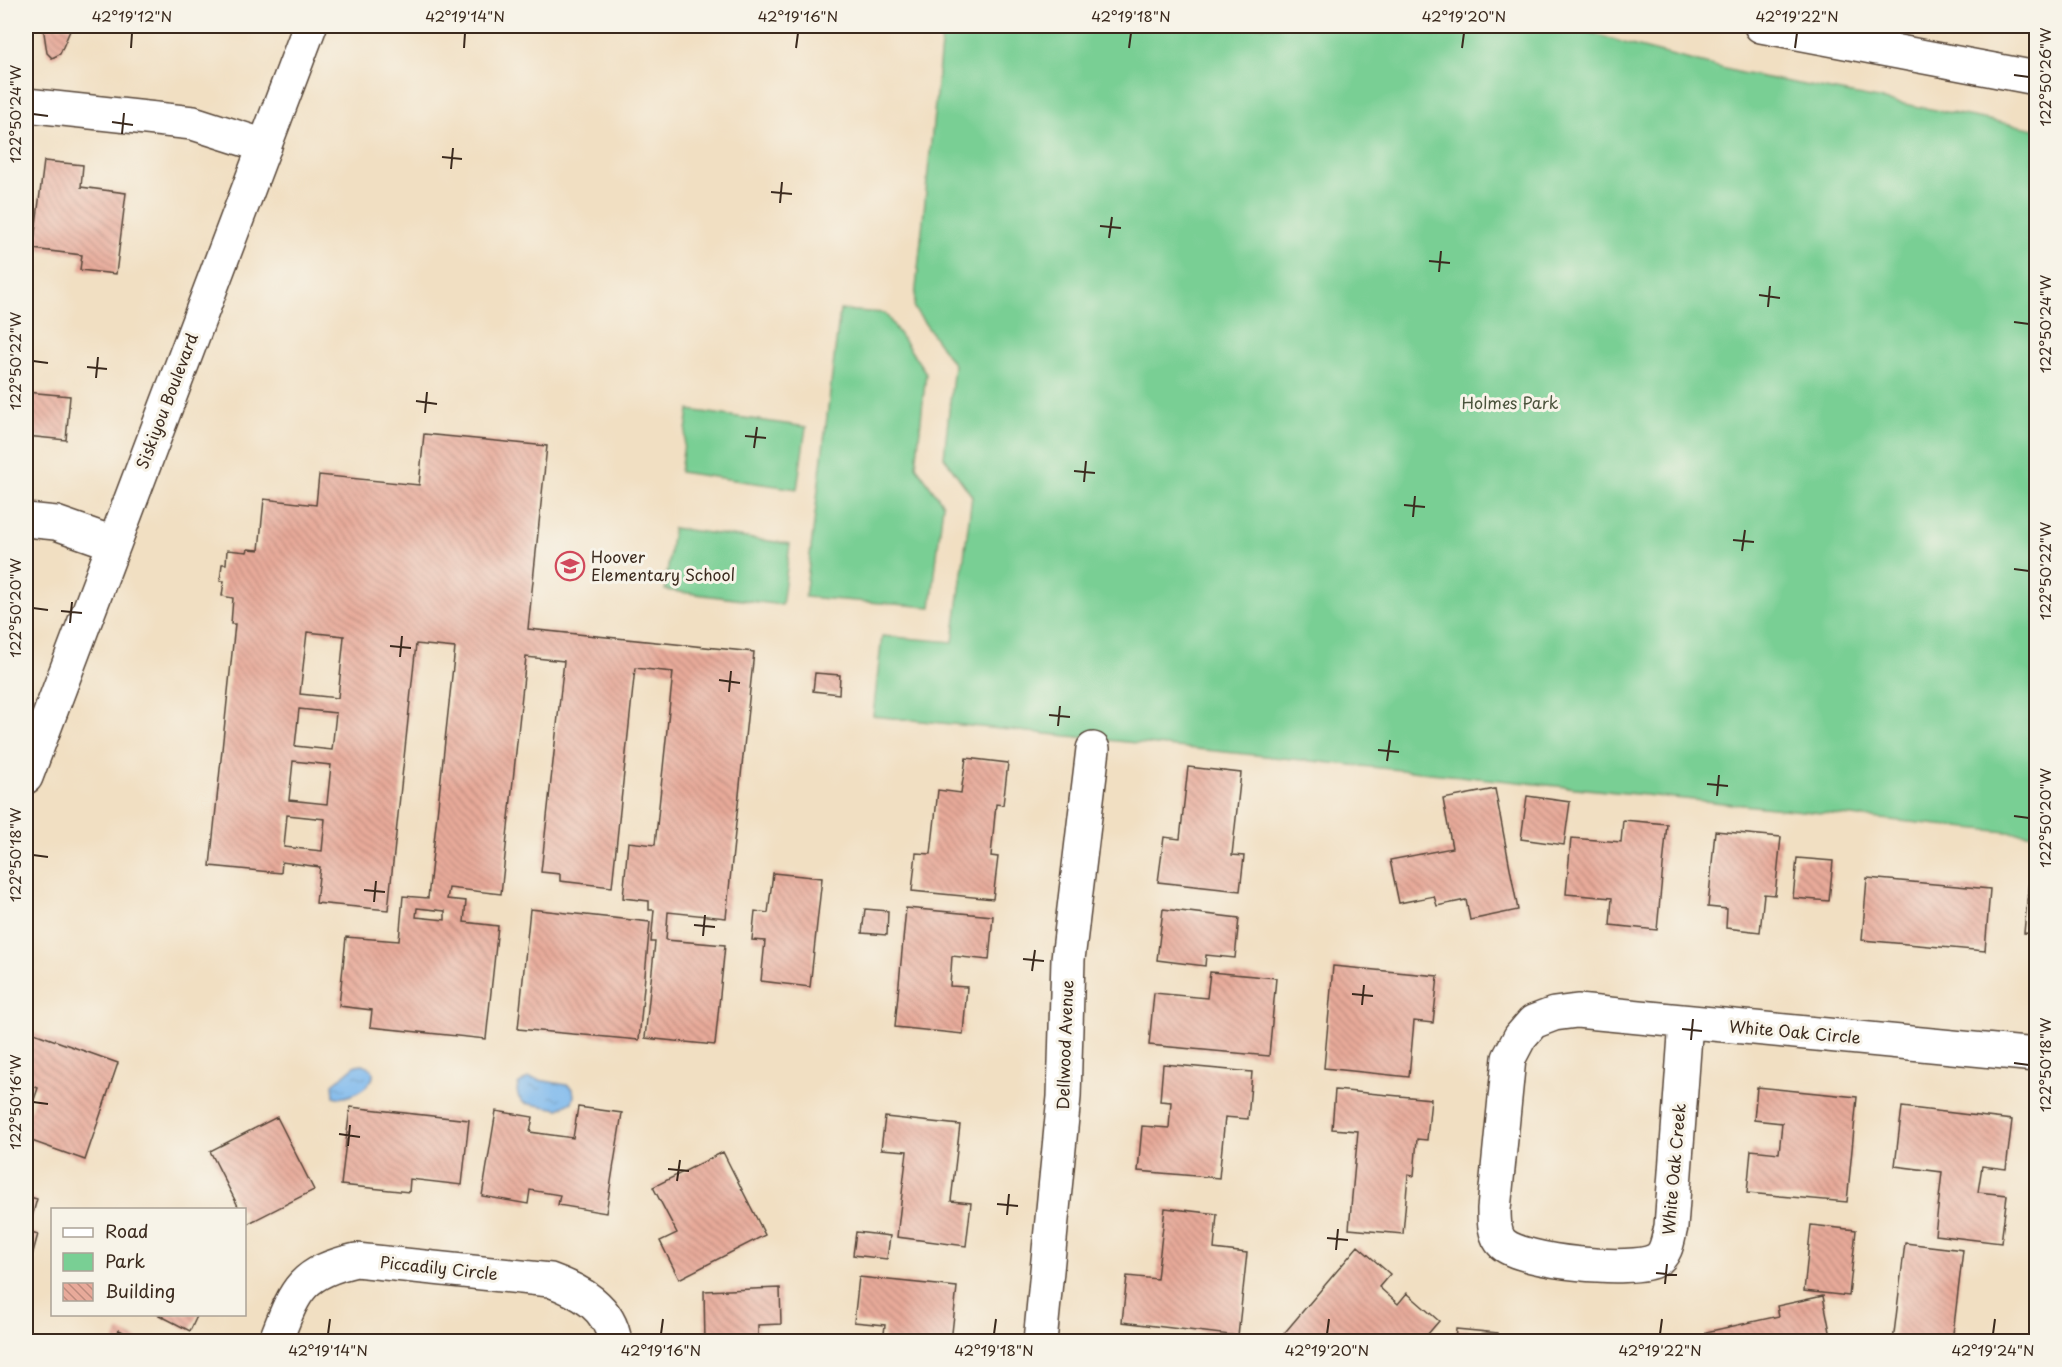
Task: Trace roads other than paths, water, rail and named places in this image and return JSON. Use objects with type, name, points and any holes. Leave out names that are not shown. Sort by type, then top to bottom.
[{"type":"street","name":"Siskiyou Boulevard","points":[[26,777],[310,26]]},
{"type":"street","points":[[1761,26],[2037,78]]},
{"type":"street","points":[[26,105],[193,123],[265,146]]},
{"type":"street","points":[[26,520],[56,523],[113,543]]},
{"type":"street","name":"Dellwood Avenue","points":[[1040,1341],[1064,1097],[1068,959],[1093,749]]},
{"type":"street","name":"White Oak Circle","points":[[1501,1243],[1495,1228],[1494,1209],[1509,1058],[1520,1037],[1533,1022],[1554,1014],[1577,1011],[2037,1055]]},
{"type":"street","name":"White Oak Creek","points":[[1501,1243],[1513,1251],[1533,1258],[1600,1265],[1642,1266],[1658,1259],[1666,1249],[1671,1227],[1686,1022]]},
{"type":"street","name":"Piccadily Circle","points":[[275,1341],[293,1297],[311,1277],[333,1265],[356,1260],[550,1280],[574,1289],[592,1300],[606,1316],[615,1341]]},
{"type":"water","points":[[362,1064],[371,1069],[373,1074],[366,1087],[349,1096],[334,1096],[333,1084],[356,1065]]},
{"type":"water","points":[[528,1078],[567,1085],[573,1089],[572,1102],[559,1109],[524,1103],[517,1091],[518,1085]]},
{"type":"place","name":"Hoover Elementary School","points":[[570,566]]},
{"type":"park label","name":"Holmes Park","points":[[1510,403]]}]
